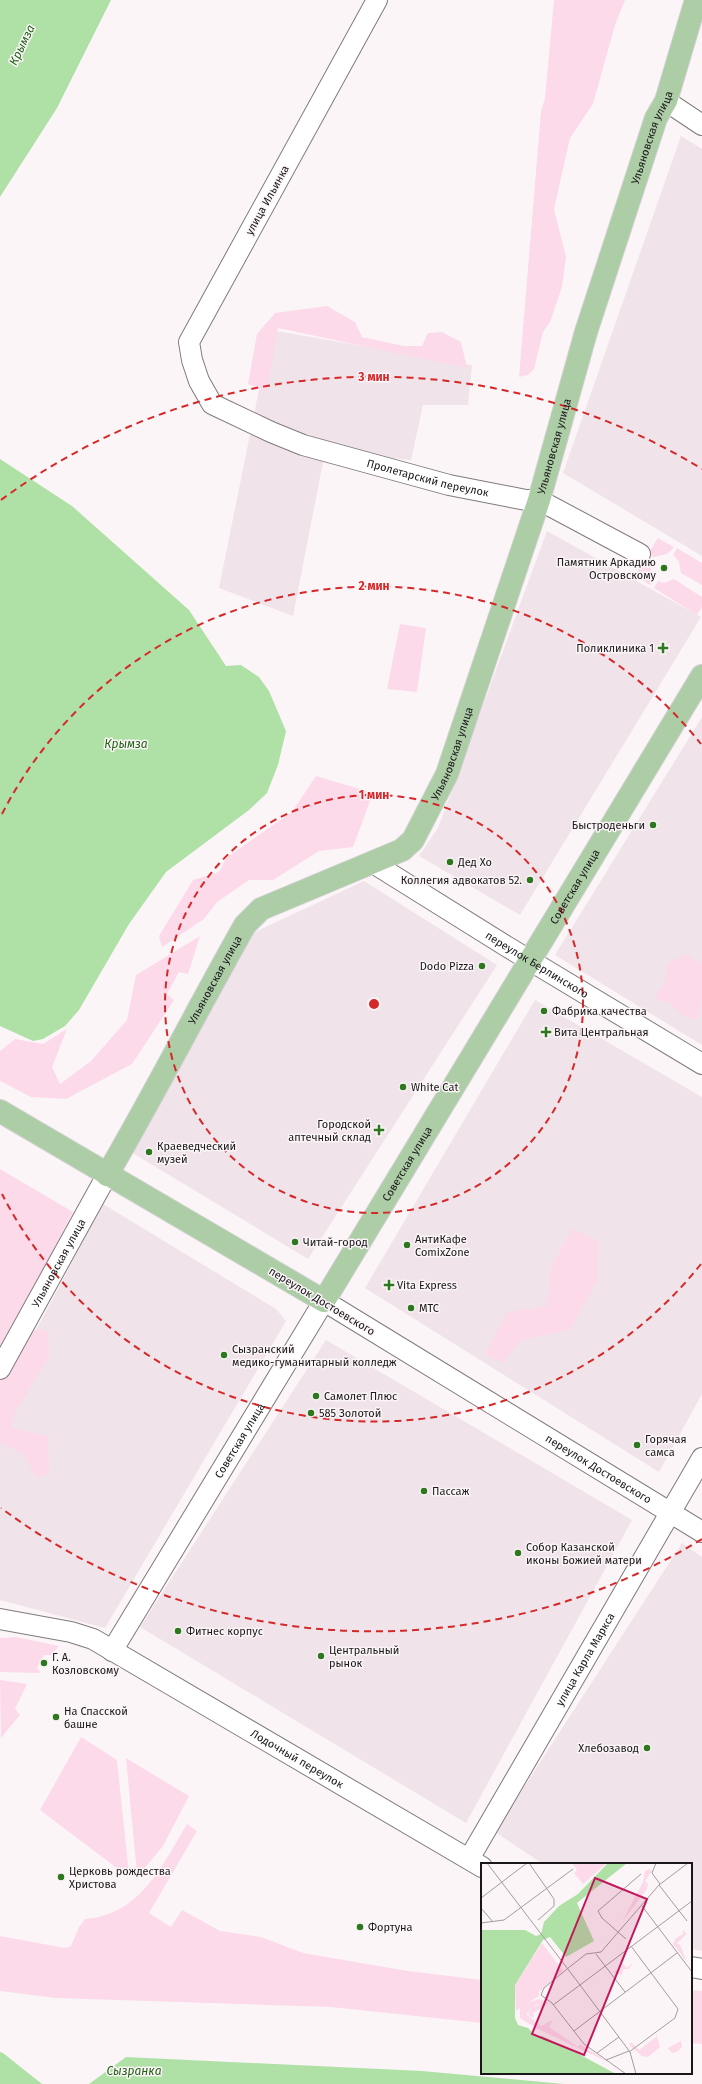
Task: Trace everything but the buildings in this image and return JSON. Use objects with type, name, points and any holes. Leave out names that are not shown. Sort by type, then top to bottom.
[{"type":"main road","name":"Ульяновская улица","points":[[107,1175],[149,1104],[208,991],[251,917],[261,909],[402,850],[413,840],[447,774],[539,500],[586,332],[656,118],[666,101],[696,0]]},
{"type":"main road","name":"Советская улица","points":[[324,1301],[702,676]]},
{"type":"main road","name":"переулок Достоевского","points":[[0,1111],[324,1301]]},
{"type":"street","name":"улица Ильинка","points":[[212,404],[199,381],[192,360],[189,342],[377,0]]},
{"type":"street","points":[[666,101],[702,125]]},
{"type":"street","name":"Пролетарский переулок","points":[[212,404],[303,445],[449,485],[526,500],[539,500],[640,554]]},
{"type":"street","name":"переулок Берлинского","points":[[373,863],[529,960],[702,1064]]},
{"type":"street","name":"Ульяновская улица","points":[[0,1369],[107,1175]]},
{"type":"street","name":"переулок Достоевского","points":[[324,1301],[702,1532]]},
{"type":"street","name":"Советская улица","points":[[112,1651],[324,1301]]},
{"type":"street","name":"улица Карла Маркса","points":[[475,1863],[670,1512],[702,1458]]},
{"type":"street","name":"Лодочный переулок","points":[[0,1619],[70,1632],[92,1639],[475,1863]]},
{"type":"street","points":[[692,1967],[702,1969]]},
{"type":"shaded area","points":[[554,0],[625,0],[615,25],[593,104],[570,138],[554,209],[566,257],[562,287],[550,322],[543,332],[534,369],[528,375],[519,377],[541,111],[545,98]]},
{"type":"shaded area","points":[[681,136],[702,149],[702,556],[563,473]]},
{"type":"shaded area","points":[[327,306],[355,322],[362,337],[404,346],[422,346],[428,333],[442,332],[461,342],[467,368],[278,328],[267,392],[248,384],[257,334],[275,313]]},
{"type":"shaded area","points":[[271,330],[472,365],[468,405],[423,405],[411,460],[325,452],[293,616],[219,588]]},
{"type":"shaded area","points":[[547,531],[701,617],[520,915],[419,856],[438,828]]},
{"type":"shaded area","points":[[658,538],[674,547],[667,554],[654,557],[648,554]]},
{"type":"shaded area","points":[[677,548],[702,563],[702,585],[681,573],[679,562],[673,555]]},
{"type":"shaded area","points":[[643,562],[650,566],[654,579],[650,585],[635,575]]},
{"type":"shaded area","points":[[674,579],[702,597],[702,607],[697,615],[654,588],[658,581],[664,583]]},
{"type":"shaded area","points":[[400,624],[426,628],[417,692],[387,689]]},
{"type":"shaded area","points":[[702,717],[702,1045],[555,955]]},
{"type":"shaded area","points":[[316,776],[373,793],[353,847],[319,851],[273,880],[249,880],[217,902],[204,919],[162,947],[159,936],[193,880],[219,872],[227,857],[292,812]]},
{"type":"shaded area","points":[[364,881],[497,965],[308,1259],[126,1149],[255,932]]},
{"type":"shaded area","points":[[200,936],[188,974],[179,972],[167,994],[174,1000],[132,1064],[66,1099],[31,1097],[0,1081],[0,1051],[15,1039],[43,1044],[67,1029],[52,1067],[60,1084],[91,1061],[127,1020],[136,975]]},
{"type":"shaded area","points":[[686,954],[702,964],[702,998],[699,1018],[693,1019],[680,1014],[670,1003],[657,1000],[656,994],[665,982],[668,963]]},
{"type":"shaded area","points":[[535,1000],[702,1097],[702,1394],[659,1472],[365,1288]]},
{"type":"shaded area","points":[[0,1169],[73,1212],[0,1352]]},
{"type":"shaded area","points":[[103,1204],[276,1309],[286,1321],[105,1628],[0,1600],[0,1398]]},
{"type":"shaded area","points":[[572,1229],[599,1241],[597,1281],[570,1330],[521,1340],[503,1363],[485,1354],[507,1312],[547,1306],[551,1267]]},
{"type":"shaded area","points":[[37,1329],[48,1332],[49,1357],[14,1414],[11,1428],[48,1436],[49,1474],[36,1478],[24,1454],[0,1443],[0,1377],[23,1337]]},
{"type":"shaded area","points":[[326,1340],[632,1520],[466,1823],[140,1627]]},
{"type":"shaded area","points":[[682,1543],[702,1557],[702,1951],[692,1949],[692,1863],[542,1863],[495,1832]]},
{"type":"shaded area","points":[[16,1637],[59,1646],[52,1655],[44,1655],[37,1668],[41,1673],[0,1672],[0,1638]]},
{"type":"shaded area","points":[[0,1680],[27,1684],[15,1709],[20,1715],[1,1738]]},
{"type":"shaded area","points":[[81,1737],[117,1760],[129,1874],[126,1875],[40,1810]]},
{"type":"shaded area","points":[[126,1758],[189,1796],[163,1846],[139,1875],[137,1874]]},
{"type":"shaded area","points":[[187,1824],[197,1831],[149,1913],[171,1927],[182,1910],[220,1931],[261,1937],[303,1953],[408,1971],[481,1980],[481,2023],[331,2007],[56,1998],[0,1991],[0,1936],[65,1948],[71,1946],[79,1927],[85,1919],[104,1915],[121,1908],[135,1898],[147,1886],[168,1856]]},
{"type":"shaded area","points":[[692,1990],[702,1991],[702,2044],[692,2043]]},
{"type":"water","name":"Крымза","points":[[0,0],[111,0],[57,108],[0,197]]},
{"type":"water","name":"Крымза","points":[[0,459],[72,506],[189,610],[226,666],[241,665],[259,677],[269,691],[286,731],[278,765],[267,793],[249,810],[166,872],[129,924],[79,1010],[65,1026],[43,1039],[33,1041],[0,1026]]},
{"type":"water","points":[[0,2052],[3,2053],[42,2084],[0,2084]]},
{"type":"water","name":"Сызранка","points":[[126,2057],[422,2071],[564,2084],[89,2084]]},
{"type":"place","name":"Памятник Аркадию Островскому","points":[[664,568]]},
{"type":"place","name":"Поликлиника 1","points":[[663,648]]},
{"type":"place","name":"Быстроденьги","points":[[653,825]]},
{"type":"place","name":"Дед Хо","points":[[450,862]]},
{"type":"place","name":"Коллегия адвокатов 52.","points":[[530,880]]},
{"type":"place","name":"Dodo Pizza","points":[[482,966]]},
{"type":"place","name":"Фабрика качества","points":[[544,1011]]},
{"type":"place","name":"Вита Центральная","points":[[546,1032]]},
{"type":"place","name":"White Cat","points":[[403,1087]]},
{"type":"place","name":"Городской аптечный склад","points":[[379,1130]]},
{"type":"place","name":"Краеведческий музей","points":[[149,1152]]},
{"type":"place","name":"Читай-город","points":[[295,1242]]},
{"type":"place","name":"АнтиКафе ComixZone","points":[[407,1245]]},
{"type":"place","name":"Vita Express","points":[[389,1285]]},
{"type":"place","name":"МТС","points":[[411,1308]]},
{"type":"place","name":"Сызранский медико-гуманитарный колледж","points":[[224,1355]]},
{"type":"place","name":"Самолет Плюс","points":[[316,1396]]},
{"type":"place","name":"585 Золотой","points":[[311,1413]]},
{"type":"place","name":"Горячая самса","points":[[637,1445]]},
{"type":"place","name":"Пассаж","points":[[424,1491]]},
{"type":"place","name":"Собор Казанской иконы Божией матери","points":[[518,1553]]},
{"type":"place","name":"Фитнес корпус","points":[[178,1631]]},
{"type":"place","name":"Центральный рынок","points":[[321,1656]]},
{"type":"place","name":"Г. А. Козловскому","points":[[44,1663]]},
{"type":"place","name":"На Спасской башне","points":[[56,1717]]},
{"type":"place","name":"Хлебозавод","points":[[647,1748]]},
{"type":"place","name":"Церковь рождества Христова","points":[[61,1877]]},
{"type":"place","name":"Фортуна","points":[[360,1927]]}]
